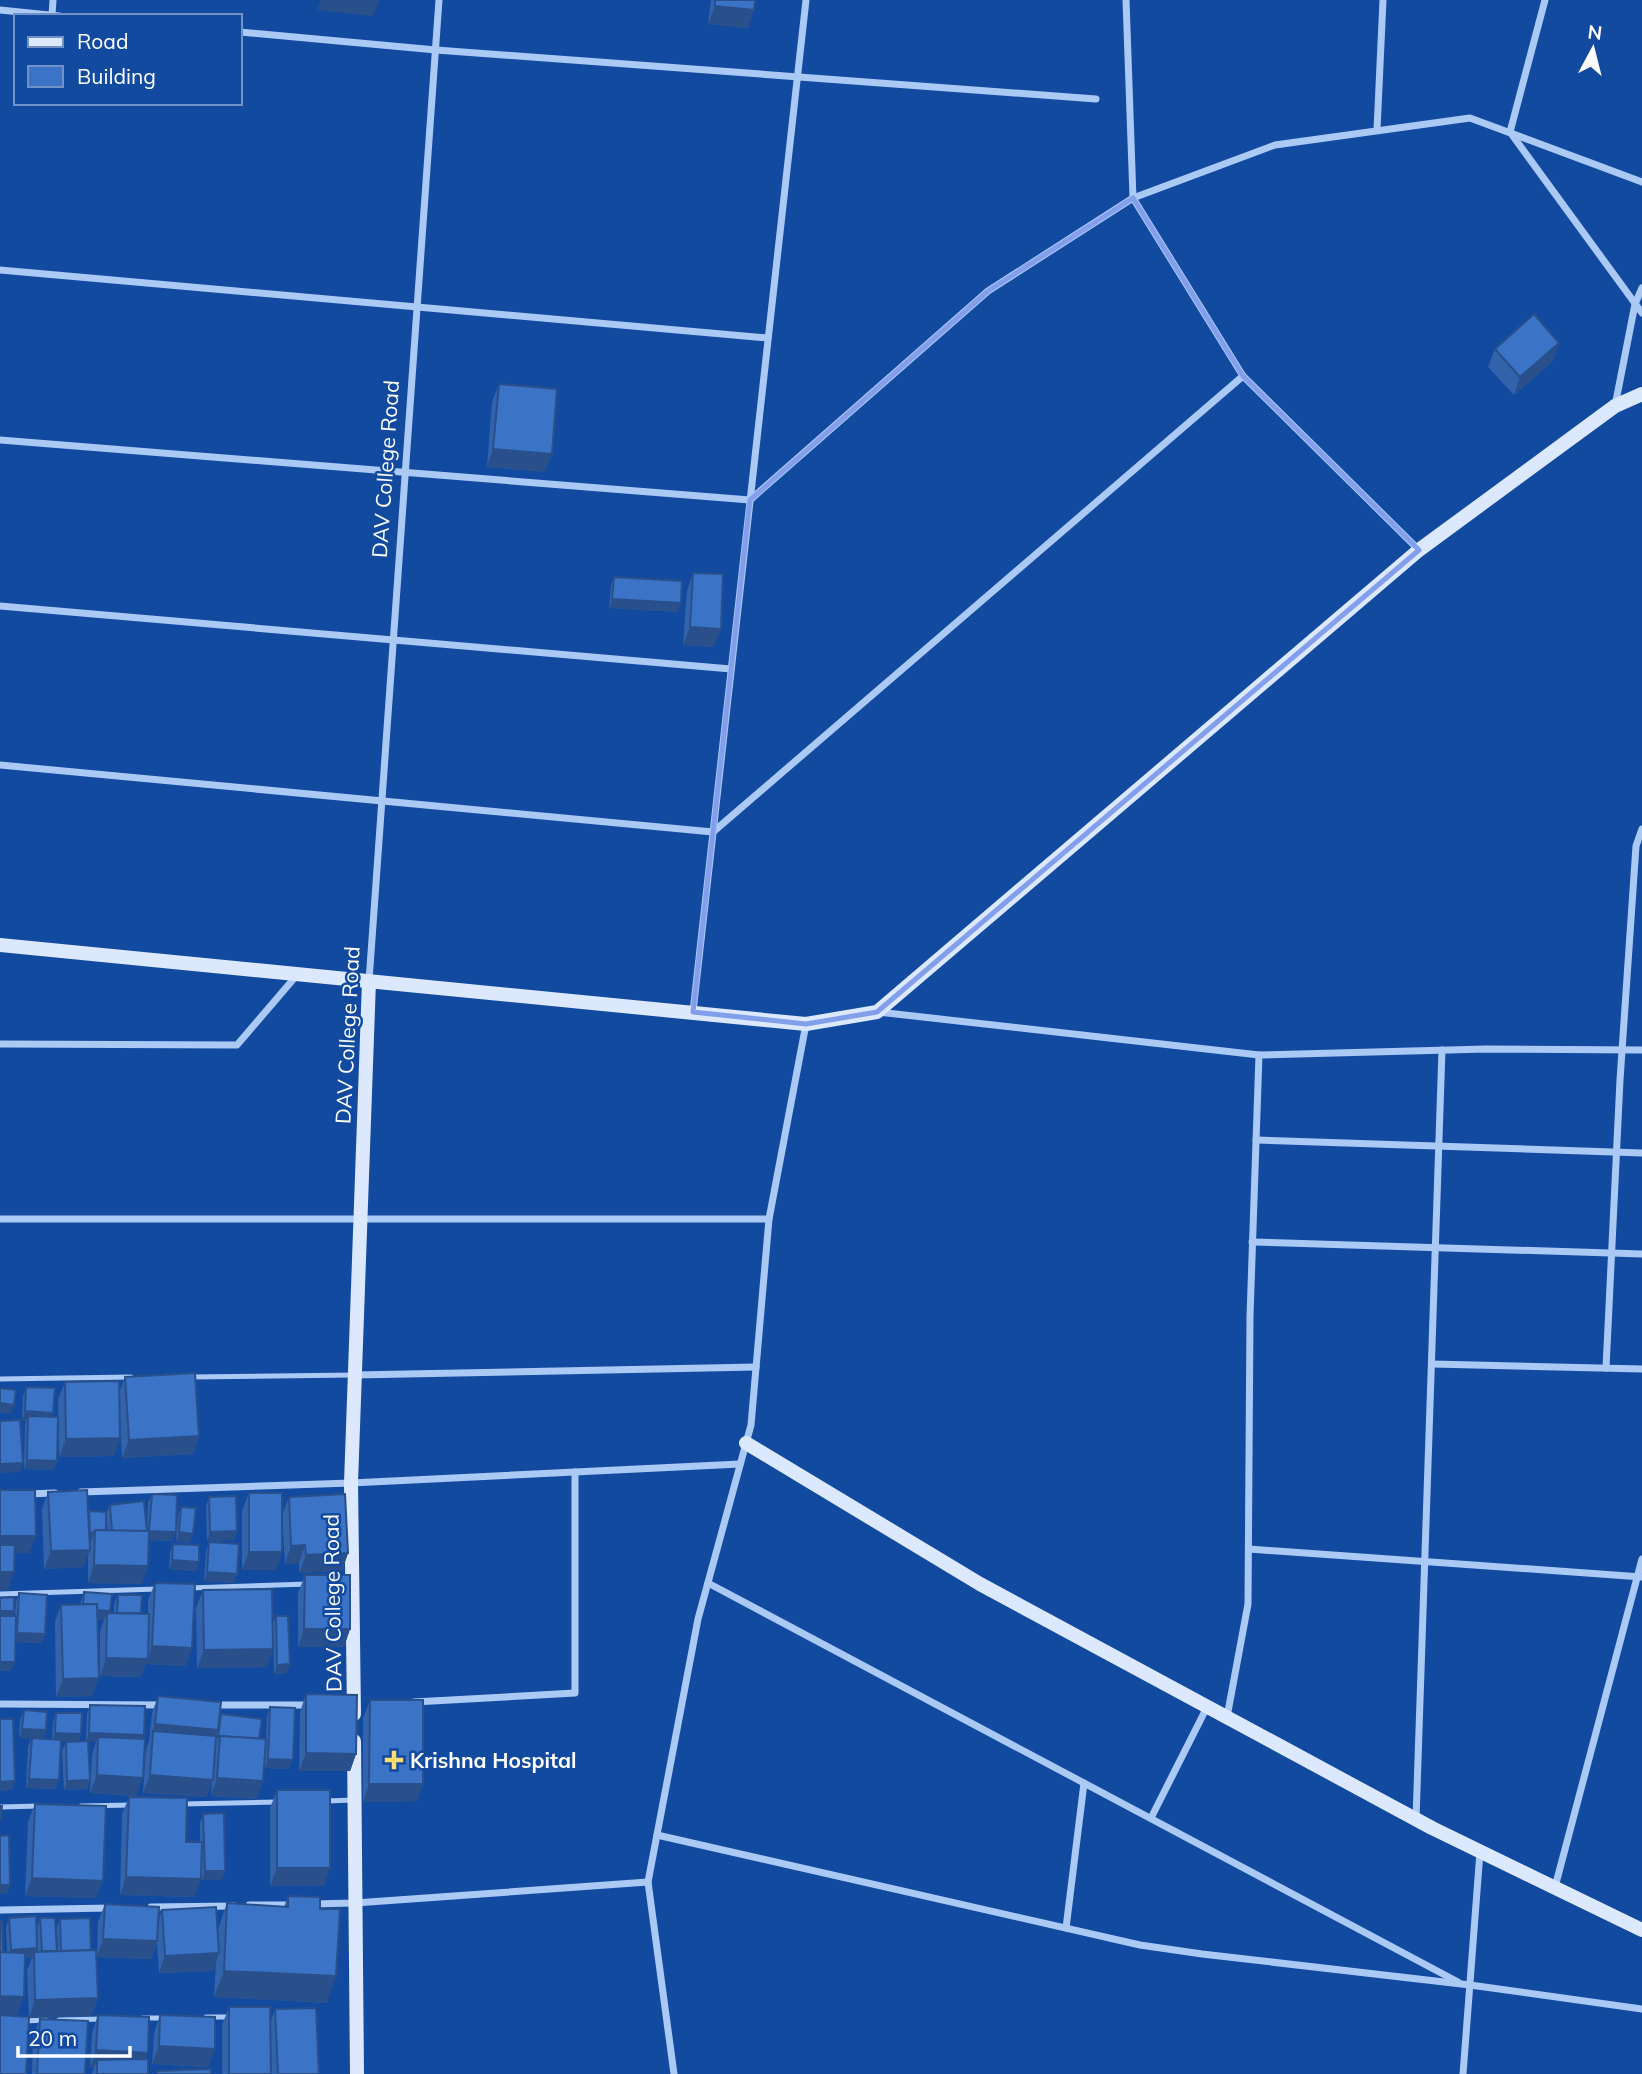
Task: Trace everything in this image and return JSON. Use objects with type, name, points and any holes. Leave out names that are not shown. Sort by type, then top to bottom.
[{"type":"street","name":"DAV College Road","points":[[357,2074],[354,1705],[345,1583],[369,981],[439,0]]},
{"type":"street","points":[[693,1012],[806,0]]},
{"type":"street","points":[[1126,0],[1133,198],[1243,376],[1419,550]]},
{"type":"street","points":[[1377,130],[1383,0]]},
{"type":"street","points":[[1510,132],[1545,0]]},
{"type":"street","points":[[0,10],[42,14]]},
{"type":"street","points":[[242,32],[436,50],[1096,99]]},
{"type":"street","points":[[0,440],[750,500],[988,291],[1133,198],[1275,145],[1470,118],[1642,182]]},
{"type":"street","points":[[1510,132],[1642,313]]},
{"type":"street","points":[[0,270],[768,338]]},
{"type":"street","points":[[1615,406],[1636,304],[1642,288]]},
{"type":"street","points":[[0,765],[713,832],[1243,376]]},
{"type":"street","points":[[877,1012],[1419,550],[1615,406],[1642,394]]},
{"type":"street","points":[[0,606],[731,669]]},
{"type":"street","points":[[1606,1368],[1622,1050],[1636,846],[1642,829]]},
{"type":"street","points":[[0,945],[806,1024],[877,1012],[1259,1055],[1442,1050],[1642,1051]]},
{"type":"street","points":[[0,1044],[237,1045],[298,974]]},
{"type":"street","points":[[674,2074],[648,1882],[698,1619],[751,1425],[769,1219],[806,1024]]},
{"type":"street","points":[[1416,1819],[1442,1050]]},
{"type":"street","points":[[1227,1717],[1248,1604],[1252,1241],[1259,1055]]},
{"type":"street","points":[[1256,1140],[1642,1153]]},
{"type":"street","points":[[0,1219],[769,1219]]},
{"type":"street","points":[[1252,1241],[1642,1254]]},
{"type":"street","points":[[1432,1364],[1642,1368]]},
{"type":"street","points":[[354,1375],[756,1367]]},
{"type":"street","points":[[746,1443],[980,1584],[1416,1819],[1642,1930]]},
{"type":"street","points":[[13,1494],[351,1483],[740,1464]]},
{"type":"street","points":[[410,1702],[575,1693],[575,1472]]},
{"type":"street","points":[[1249,1549],[1640,1576]]},
{"type":"street","points":[[1555,1888],[1640,1576],[1642,1559]]},
{"type":"street","points":[[708,1583],[1466,1984]]},
{"type":"street","points":[[0,1704],[177,1705]]},
{"type":"street","points":[[205,1705],[314,1705]]},
{"type":"street","points":[[1151,1818],[1207,1706]]},
{"type":"street","points":[[1066,1928],[1084,1783]]},
{"type":"street","points":[[657,1835],[1140,1945],[1189,1953],[1466,1984],[1642,2009]]},
{"type":"street","points":[[1456,2074],[1463,2074],[1466,1984],[1480,1851]]},
{"type":"street","points":[[137,1908],[355,1903],[648,1882]]},
{"type":"street","points":[[0,1910],[123,1908]]},
{"type":"lane","points":[[177,1377],[354,1375]]},
{"type":"lane","points":[[0,1379],[136,1377]]},
{"type":"lane","points":[[176,1588],[312,1584]]},
{"type":"lane","points":[[0,1594],[163,1589]]},
{"type":"lane","points":[[313,1801],[354,1800]]},
{"type":"lane","points":[[177,1804],[286,1801]]},
{"type":"lane","points":[[68,1806],[136,1804]]},
{"type":"lane","points":[[0,1807],[54,1806]]},
{"type":"lane","points":[[200,2017],[227,2017]]},
{"type":"lane","points":[[133,2018],[173,2018]]},
{"type":"lane","points":[[13,2021],[107,2019]]},
{"type":"highlighted area","points":[[1133,198],[1243,376],[1419,550],[877,1012],[806,1024],[693,1012],[750,500],[988,291]]},
{"type":"building","points":[[715,0],[755,0],[754,10],[715,6]]},
{"type":"building","points":[[1534,314],[1559,343],[1520,377],[1495,349]]},
{"type":"building","points":[[499,384],[557,389],[552,454],[493,449]]},
{"type":"building","points":[[693,573],[723,574],[721,629],[690,627]]},
{"type":"building","points":[[614,577],[682,581],[681,603],[612,599]]},
{"type":"building","points":[[195,1373],[199,1436],[129,1440],[125,1377]]},
{"type":"building","points":[[119,1381],[120,1438],[66,1439],[65,1382]]},
{"type":"building","points":[[26,1387],[55,1388],[53,1413],[25,1411]]},
{"type":"building","points":[[0,1388],[16,1390],[14,1405],[0,1403]]},
{"type":"building","points":[[28,1416],[58,1417],[57,1461],[27,1460]]},
{"type":"building","points":[[20,1420],[23,1463],[0,1464],[0,1421]]},
{"type":"building","points":[[0,1490],[35,1490],[36,1536],[0,1536]]},
{"type":"building","points":[[87,1490],[90,1550],[51,1551],[48,1492]]},
{"type":"building","points":[[249,1493],[282,1493],[282,1552],[249,1552]]},
{"type":"building","points":[[152,1494],[177,1495],[176,1532],[149,1531]]},
{"type":"building","points":[[345,1494],[348,1553],[306,1555],[305,1545],[291,1546],[289,1497]]},
{"type":"building","points":[[236,1496],[237,1531],[210,1532],[209,1497]]},
{"type":"building","points":[[144,1501],[147,1531],[112,1531],[110,1505]]},
{"type":"building","points":[[181,1507],[196,1508],[193,1534],[179,1532]]},
{"type":"building","points":[[89,1511],[106,1512],[106,1531],[95,1530],[90,1533]]},
{"type":"building","points":[[95,1530],[149,1531],[148,1566],[94,1565]]},
{"type":"building","points":[[209,1542],[239,1544],[237,1574],[207,1572]]},
{"type":"building","points":[[173,1544],[199,1545],[199,1562],[172,1560]]},
{"type":"building","points":[[0,1545],[15,1545],[14,1572],[0,1572]]},
{"type":"building","points":[[305,1575],[350,1575],[350,1629],[304,1629]]},
{"type":"building","points":[[155,1583],[195,1584],[192,1648],[152,1646]]},
{"type":"building","points":[[272,1589],[273,1649],[204,1650],[203,1590]]},
{"type":"building","points":[[84,1592],[112,1594],[110,1611],[97,1610],[97,1604],[83,1604]]},
{"type":"building","points":[[19,1593],[47,1595],[45,1634],[17,1633]]},
{"type":"building","points":[[118,1595],[142,1595],[141,1613],[117,1613]]},
{"type":"building","points":[[14,1597],[14,1611],[0,1611],[0,1598]]},
{"type":"building","points":[[97,1604],[99,1678],[63,1679],[61,1605]]},
{"type":"building","points":[[107,1613],[149,1614],[148,1659],[106,1658]]},
{"type":"building","points":[[0,1616],[16,1616],[15,1662],[0,1662]]},
{"type":"building","points":[[276,1616],[288,1616],[290,1664],[277,1665]]},
{"type":"building","points":[[306,1694],[357,1695],[356,1754],[306,1753]]},
{"type":"building","points":[[158,1696],[221,1702],[218,1730],[155,1724]]},
{"type":"building","points":[[370,1700],[423,1700],[423,1784],[369,1784]]},
{"type":"building","points":[[90,1705],[145,1706],[144,1735],[89,1733]]},
{"type":"building","points":[[270,1707],[295,1708],[293,1760],[268,1759]]},
{"type":"building","points":[[24,1710],[47,1712],[46,1730],[22,1729]]},
{"type":"building","points":[[56,1713],[82,1713],[81,1734],[55,1733]]},
{"type":"building","points":[[221,1714],[262,1719],[259,1739],[218,1737]]},
{"type":"building","points":[[0,1719],[13,1719],[15,1781],[0,1782]]},
{"type":"building","points":[[153,1731],[216,1736],[213,1780],[150,1775]]},
{"type":"building","points":[[220,1736],[266,1739],[263,1781],[217,1778]]},
{"type":"building","points":[[98,1737],[145,1739],[143,1778],[97,1775]]},
{"type":"building","points":[[32,1738],[61,1740],[59,1780],[29,1779]]},
{"type":"building","points":[[88,1741],[90,1780],[67,1781],[66,1742]]},
{"type":"building","points":[[277,1790],[330,1790],[330,1868],[277,1868]]},
{"type":"building","points":[[129,1797],[187,1798],[186,1842],[202,1842],[201,1879],[126,1877]]},
{"type":"building","points":[[35,1804],[106,1806],[103,1881],[32,1878]]},
{"type":"building","points":[[224,1813],[225,1871],[205,1871],[203,1814]]},
{"type":"building","points":[[9,1835],[10,1885],[0,1885],[0,1836]]},
{"type":"building","points":[[288,1896],[320,1897],[320,1909],[340,1909],[336,1976],[224,1971],[227,1903],[288,1907]]},
{"type":"building","points":[[105,1904],[159,1907],[157,1941],[103,1939]]},
{"type":"building","points":[[216,1907],[219,1953],[165,1956],[162,1910]]},
{"type":"building","points":[[36,1916],[37,1948],[11,1950],[9,1918]]},
{"type":"building","points":[[40,1918],[55,1918],[57,1951],[42,1951]]},
{"type":"building","points":[[90,1918],[91,1950],[61,1951],[60,1919]]},
{"type":"building","points":[[2,1921],[3,1952],[0,1952]]},
{"type":"building","points":[[96,1950],[98,1998],[35,2000],[34,1952]]},
{"type":"building","points":[[0,1952],[25,1953],[24,1997],[0,1996]]},
{"type":"building","points":[[229,2007],[270,2007],[271,2074],[229,2074]]},
{"type":"building","points":[[316,2008],[319,2074],[278,2074],[275,2009]]},
{"type":"building","points":[[0,2015],[29,2017],[26,2074],[0,2074]]},
{"type":"building","points":[[98,2015],[149,2017],[148,2053],[96,2050]]},
{"type":"building","points":[[160,2015],[215,2017],[215,2049],[159,2046]]},
{"type":"building","points":[[40,2019],[88,2021],[85,2074],[37,2074]]},
{"type":"building","points":[[148,2059],[148,2074],[97,2074],[97,2060]]},
{"type":"building","points":[[211,2069],[211,2074],[157,2074],[157,2071]]},
{"type":"place","name":"Krishna Hospital","points":[[394,1760]]}]
